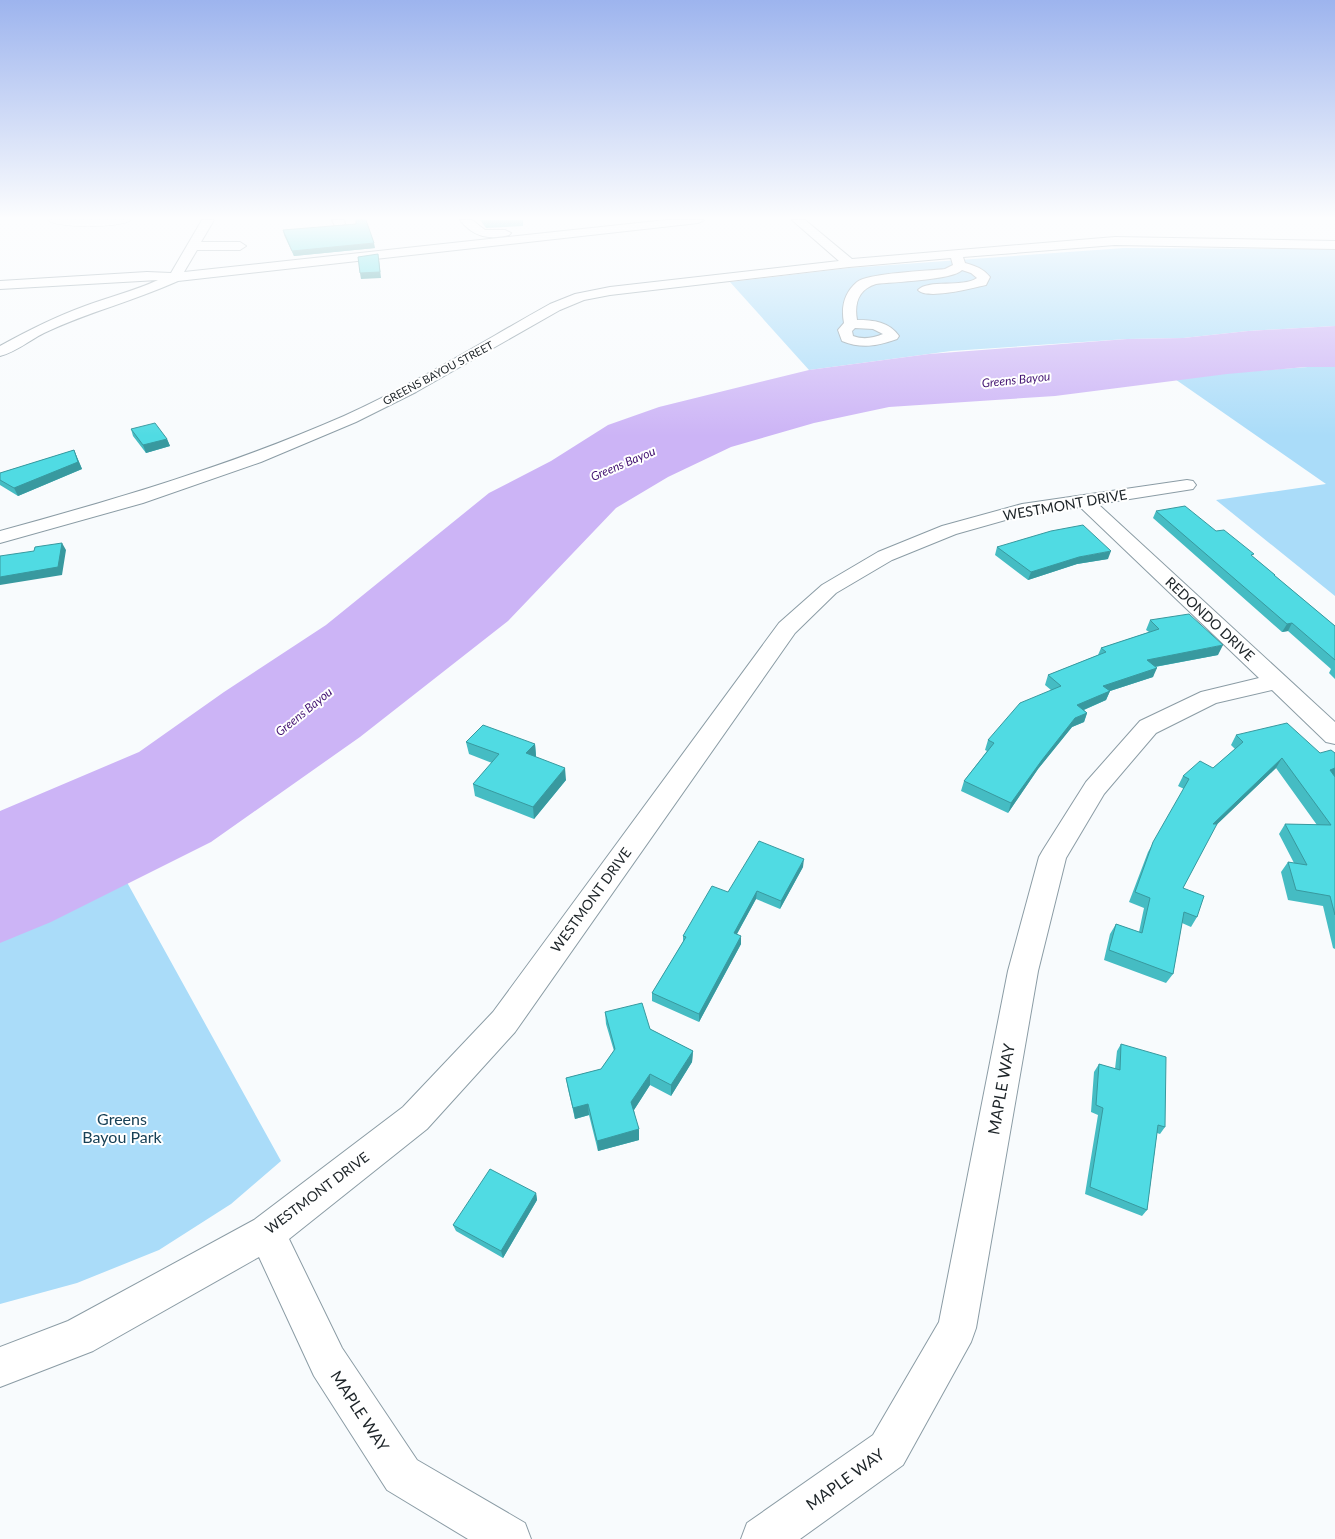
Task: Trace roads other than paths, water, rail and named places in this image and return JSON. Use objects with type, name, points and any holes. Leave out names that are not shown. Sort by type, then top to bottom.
[{"type":"street","points":[[0,352],[39,330],[90,309],[142,292]]},
{"type":"street","name":"GREENS BAYOU STREET","points":[[0,538],[137,499],[255,458],[350,419],[411,389],[555,307],[580,297],[606,292]]},
{"type":"street","points":[[851,324],[848,304],[857,292]]},
{"type":"street","points":[[853,295],[888,292]]},
{"type":"street","name":"WESTMONT DRIVE","points":[[0,1367],[79,1337],[267,1233],[415,1118],[504,1022],[787,628],[829,589],[885,556],[949,530],[1022,510],[1187,486]]},
{"type":"street","name":"REDONDO DRIVE","points":[[1084,501],[1335,736]]},
{"type":"street","name":"MAPLE WAY","points":[[764,1539],[888,1450],[957,1328],[1023,971],[1053,857],[1095,788],[1148,727],[1209,697],[1276,681]]},
{"type":"street","name":"MAPLE WAY","points":[[267,1233],[328,1362],[402,1475],[509,1539]]},
{"type":"water","name":"Greens Bayou","points":[[1335,326],[1335,367],[1305,367],[1227,374],[1055,396],[889,407],[814,423],[731,447],[668,477],[616,508],[508,621],[360,737],[211,842],[51,922],[0,943],[0,811],[139,752],[224,692],[326,625],[489,493],[551,461],[608,425],[659,407],[809,370],[929,354],[1127,339],[1183,338],[1248,331]]},
{"type":"park label","name":"Greens Bayou Park","points":[[122,1128]]}]
